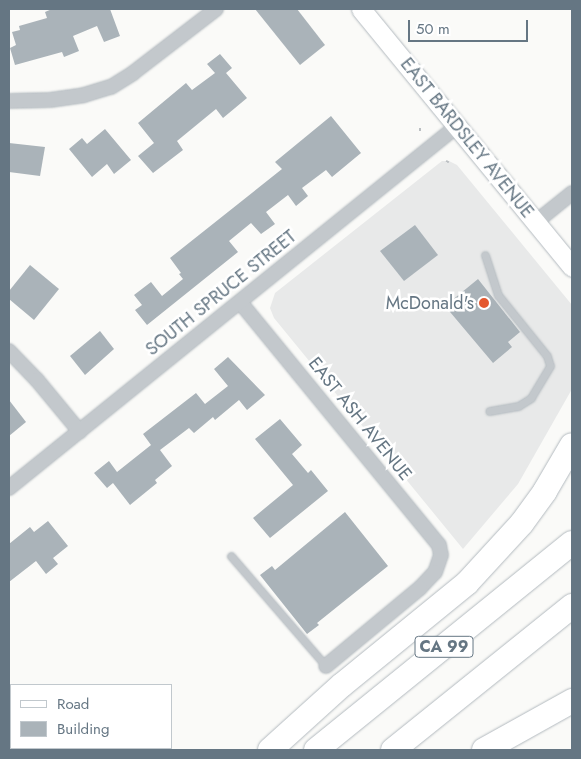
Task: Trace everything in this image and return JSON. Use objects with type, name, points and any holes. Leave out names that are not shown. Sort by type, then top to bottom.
[{"type":"highway","points":[[270,750],[342,685],[468,582],[526,517],[545,491],[572,445]]},
{"type":"highway","name":"CA 99","points":[[316,750],[572,543]]},
{"type":"highway","name":"CA 99","points":[[393,750],[572,606]]},
{"type":"highway","points":[[484,750],[572,701]]},
{"type":"main road","name":"EAST BARDSLEY AVENUE","points":[[361,9],[572,266]]},
{"type":"street","points":[[9,101],[50,100],[84,95],[111,87],[133,73],[216,9]]},
{"type":"street","name":"SOUTH SPRUCE STREET","points":[[9,488],[457,126]]},
{"type":"street","points":[[536,222],[572,193]]},
{"type":"street","name":"EAST ASH AVENUE","points":[[240,302],[439,545],[440,564],[420,588],[326,666]]},
{"type":"street","points":[[9,351],[37,380],[80,432]]},
{"type":"lane","points":[[486,255],[498,295],[547,356],[550,366],[531,398],[518,406],[489,411]]},
{"type":"lane","points":[[231,556],[326,666]]},
{"type":"shaded area","points":[[442,161],[449,161],[457,165],[572,305],[572,389],[518,484],[463,549],[274,318],[270,308],[275,293]]},
{"type":"building","points":[[52,9],[110,9],[120,36],[104,42],[97,26],[73,36],[79,51],[64,57],[62,52],[15,65],[10,48],[16,45],[12,32],[20,30],[19,26],[47,18],[45,12]]},
{"type":"building","points":[[255,9],[297,9],[325,45],[300,65]]},
{"type":"building","points":[[220,54],[232,68],[226,73],[247,98],[223,118],[216,109],[177,141],[183,150],[153,173],[138,156],[154,143],[138,123],[186,83],[192,90],[215,73],[207,64]]},
{"type":"building","points":[[331,116],[361,153],[332,177],[326,170],[302,188],[308,196],[296,206],[288,195],[266,212],[275,224],[261,234],[251,223],[229,241],[238,252],[147,325],[135,310],[142,305],[134,295],[151,282],[162,296],[183,279],[170,258],[282,169],[275,162]]},
{"type":"building","points":[[105,129],[131,160],[114,174],[107,164],[92,177],[69,149],[82,138],[87,144]]},
{"type":"building","points":[[9,143],[45,147],[40,176],[9,172]]},
{"type":"building","points":[[415,225],[438,255],[404,281],[380,251]]},
{"type":"building","points":[[30,265],[59,289],[34,320],[9,299],[9,291]]},
{"type":"building","points":[[478,279],[520,332],[508,342],[512,347],[493,363],[445,306]]},
{"type":"building","points":[[100,331],[114,349],[85,375],[70,356]]},
{"type":"building","points":[[228,357],[265,395],[247,410],[239,400],[215,420],[213,417],[194,433],[189,428],[160,450],[172,466],[155,480],[157,483],[130,505],[113,483],[107,488],[94,473],[109,461],[117,472],[151,445],[143,434],[196,393],[205,404],[228,386],[214,369]]},
{"type":"building","points":[[9,400],[26,422],[9,436]]},
{"type":"building","points":[[280,419],[302,445],[292,454],[308,473],[311,470],[328,491],[270,538],[253,518],[293,485],[255,439]]},
{"type":"building","points":[[345,512],[388,566],[317,623],[319,625],[307,634],[260,575],[272,566],[275,570]]},
{"type":"building","points":[[48,521],[68,546],[53,558],[58,564],[46,574],[36,561],[9,582],[9,544],[30,527],[34,532]]},
{"type":"place","name":"McDonald's","points":[[484,303]]}]
